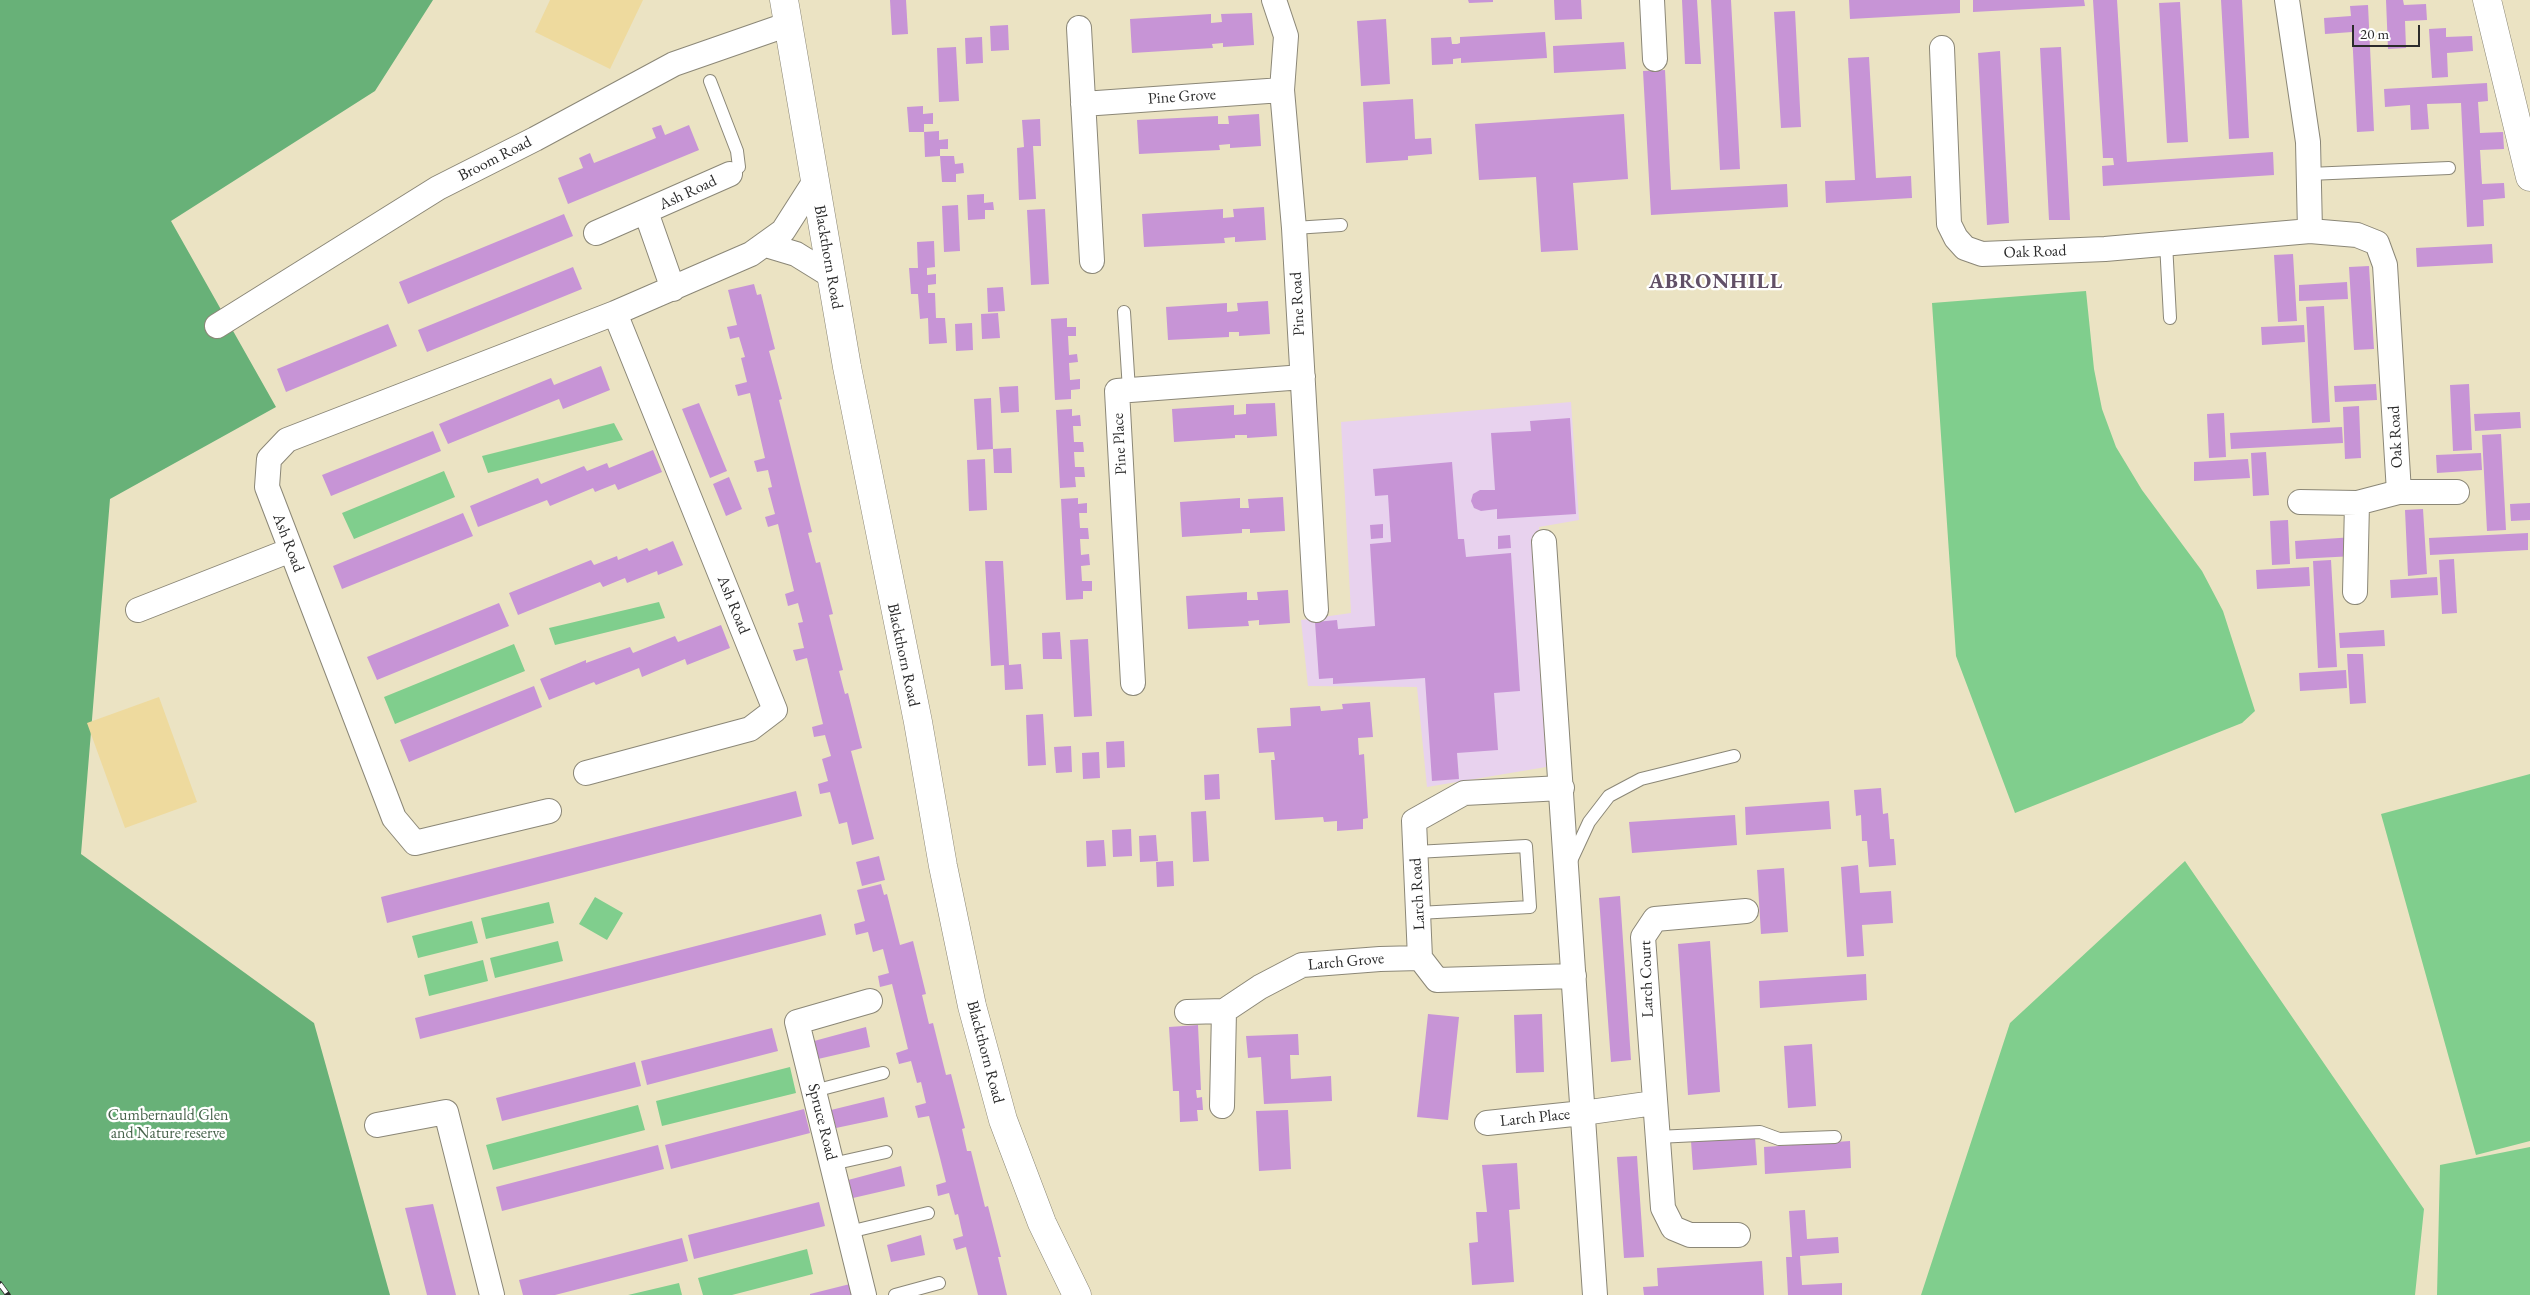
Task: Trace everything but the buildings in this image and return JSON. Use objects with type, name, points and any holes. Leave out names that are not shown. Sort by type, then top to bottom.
[{"type":"street","name":"Pine Road","points":[[1274,0],[1282,19],[1286,36],[1282,90],[1294,228],[1316,610]]},
{"type":"street","points":[[1652,0],[1655,59]]},
{"type":"street","points":[[2287,0],[2308,142],[2310,232]]},
{"type":"street","points":[[2487,0],[2530,177]]},
{"type":"street","name":"Blackthorn Road","points":[[786,12],[830,275],[885,567],[918,722],[943,866],[972,1006],[1003,1120],[1042,1223],[1074,1293]]},
{"type":"street","name":"Broom Road","points":[[217,326],[438,188],[535,139],[674,64],[786,12]]},
{"type":"street","points":[[1079,28],[1092,261]]},
{"type":"street","name":"Oak Road","points":[[1942,48],[1949,224],[1956,238],[1965,248],[1982,254],[2105,249],[2310,232],[2357,235],[2377,243],[2385,265],[2399,492]]},
{"type":"street","name":"Pine Grove","points":[[1083,104],[1282,90]]},
{"type":"street","name":"Ash Road","points":[[596,233],[730,174]]},
{"type":"street","name":"Ash Road","points":[[549,811],[415,843],[394,818],[267,487],[269,459],[287,440],[615,313],[673,289],[766,245],[783,231],[814,180]]},
{"type":"street","name":"Ash Road","points":[[646,212],[673,289]]},
{"type":"street","points":[[766,245],[796,254],[830,275]]},
{"type":"street","name":"Ash Road","points":[[586,773],[750,729],[775,710],[615,313]]},
{"type":"street","name":"Pine Place","points":[[1132,683],[1117,391],[1302,378]]},
{"type":"street","name":"Oak Road","points":[[2300,502],[2357,503],[2399,492],[2457,492]]},
{"type":"street","points":[[2354,592],[2357,503]]},
{"type":"street","points":[[1544,542],[1595,1295]]},
{"type":"street","points":[[138,610],[291,550]]},
{"type":"street","name":"Larch Road","points":[[1420,958],[1414,821],[1464,793],[1562,788]]},
{"type":"street","name":"Larch Court","points":[[1738,1235],[1690,1235],[1673,1228],[1663,1208],[1643,936],[1655,919],[1746,911]]},
{"type":"street","points":[[1420,958],[1437,980],[1574,976]]},
{"type":"street","name":"Larch Grove","points":[[1224,1011],[1260,986],[1302,965],[1420,958]]},
{"type":"street","name":"Spruce Road","points":[[864,1295],[797,1022],[870,1001]]},
{"type":"street","points":[[1187,1012],[1224,1011],[1222,1106]]},
{"type":"street","points":[[1583,1114],[1654,1103]]},
{"type":"street","points":[[377,1125],[446,1112],[492,1295]]},
{"type":"street","name":"Larch Place","points":[[1487,1123],[1583,1114]]},
{"type":"lane","points":[[710,81],[737,151],[739,167],[730,174]]},
{"type":"lane","points":[[2309,174],[2449,168]]},
{"type":"lane","points":[[1294,228],[1341,225]]},
{"type":"lane","points":[[2166,243],[2170,318]]},
{"type":"lane","points":[[1124,312],[1129,390]]},
{"type":"lane","points":[[1567,869],[1590,822],[1609,796],[1641,779],[1734,756]]},
{"type":"lane","points":[[1416,852],[1526,846],[1530,907],[1418,913]]},
{"type":"lane","points":[[814,1091],[884,1073]]},
{"type":"lane","points":[[1657,1137],[1760,1132],[1779,1139],[1835,1137]]},
{"type":"lane","points":[[832,1164],[886,1152]]},
{"type":"lane","points":[[849,1232],[928,1213]]},
{"type":"lane","points":[[895,1295],[939,1283]]},
{"type":"shaded area","points":[[1571,402],[1579,520],[1539,527],[1552,766],[1427,787],[1417,687],[1308,686],[1301,620],[1351,613],[1341,422]]},
{"type":"green space","name":"Cumbernauld Glen and Nature reserve","points":[[0,0],[433,0],[375,91],[171,221],[276,407],[110,499],[81,854],[314,1023],[390,1295],[0,1295]]},
{"type":"green space","points":[[2086,291],[2094,369],[2102,409],[2116,447],[2142,490],[2202,571],[2223,611],[2255,711],[2242,723],[2015,813],[1956,656],[1932,303]]},
{"type":"green space","points":[[614,423],[623,440],[488,473],[482,456]]},
{"type":"green space","points":[[444,471],[455,497],[354,539],[342,513]]},
{"type":"green space","points":[[659,602],[665,618],[555,645],[549,628]]},
{"type":"green space","points":[[514,644],[525,671],[395,724],[384,697]]},
{"type":"green space","points":[[2530,774],[2530,1141],[2476,1155],[2381,814]]},
{"type":"green space","points":[[2185,861],[2424,1209],[2415,1295],[1921,1295],[2010,1023]]},
{"type":"green space","points":[[595,897],[623,913],[607,940],[579,924]]},
{"type":"green space","points":[[549,902],[554,923],[486,939],[481,918]]},
{"type":"green space","points":[[472,921],[478,943],[418,958],[412,936]]},
{"type":"green space","points":[[558,941],[563,961],[495,978],[490,958]]},
{"type":"green space","points":[[483,960],[488,981],[429,996],[424,975]]},
{"type":"green space","points":[[790,1067],[796,1093],[662,1126],[656,1101]]},
{"type":"green space","points":[[638,1105],[645,1130],[493,1170],[486,1145]]},
{"type":"green space","points":[[2530,1147],[2530,1295],[2437,1295],[2440,1165]]},
{"type":"green space","points":[[807,1249],[813,1274],[732,1295],[703,1295],[698,1278]]},
{"type":"green space","points":[[679,1283],[682,1295],[628,1295]]},
{"type":"sand","points":[[550,0],[643,0],[610,69],[535,32]]},
{"type":"sand","points":[[159,697],[197,802],[125,828],[87,723]]},
{"type":"railway","points":[[0,1284],[8,1295]]},
{"type":"district","name":"ABRONHILL","points":[[1716,282]]}]
